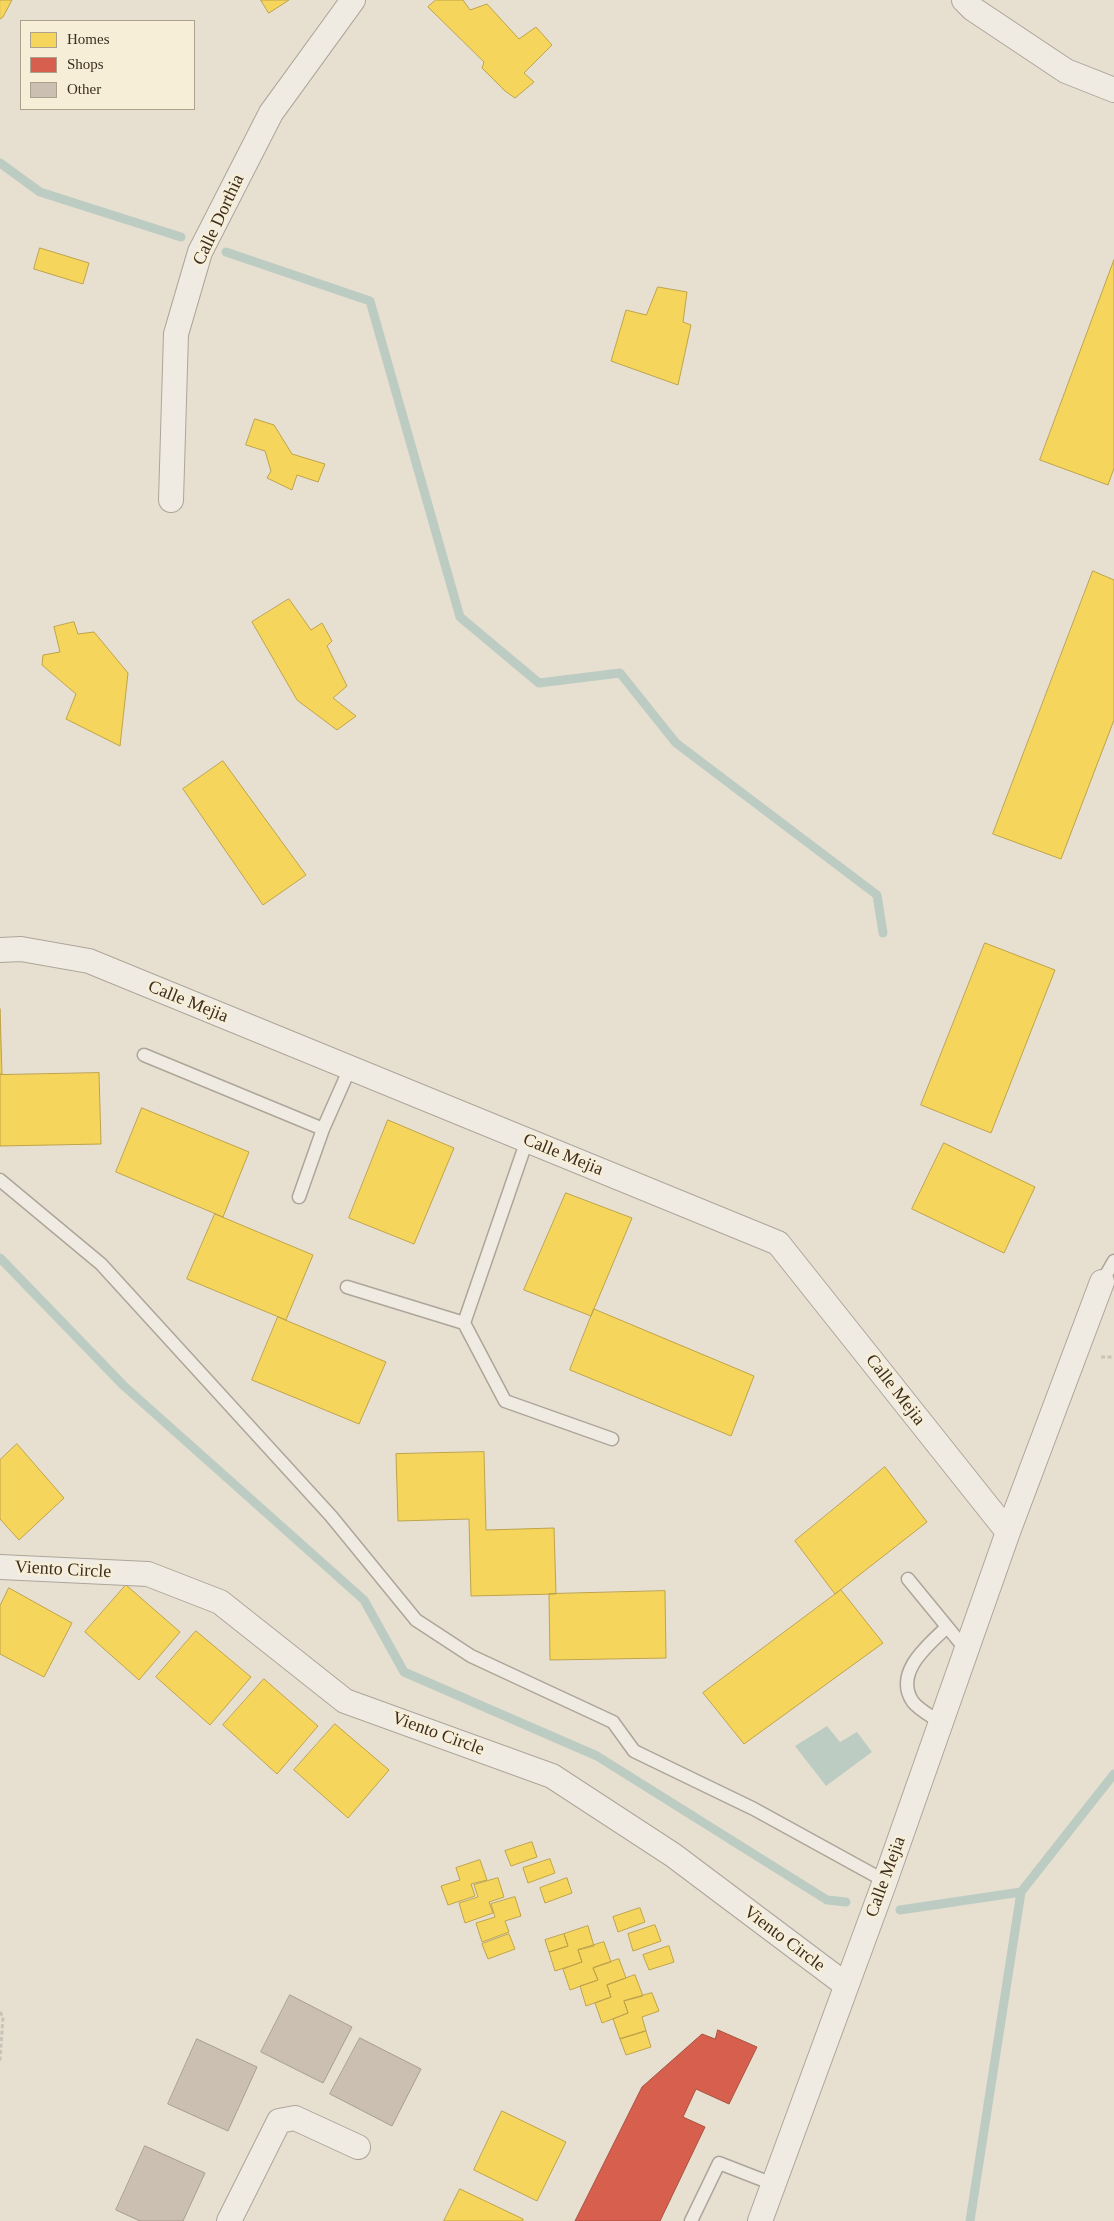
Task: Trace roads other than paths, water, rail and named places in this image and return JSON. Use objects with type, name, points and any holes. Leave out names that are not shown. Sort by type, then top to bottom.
[{"type":"street","name":"Calle Dorthia","points":[[171,500],[176,334],[200,252],[271,113],[353,0]]},
{"type":"street","points":[[964,0],[973,9],[1066,71],[1114,90]]},
{"type":"street","name":"Calle Mejia","points":[[0,950],[21,949],[89,961],[778,1243],[1008,1532]]},
{"type":"street","name":"Calle Mejia","points":[[760,2221],[885,1881],[1008,1532],[1102,1282]]},
{"type":"street","name":"Viento Circle","points":[[0,1567],[148,1574],[220,1602],[346,1701],[552,1776],[673,1855],[846,1986]]},
{"type":"street","points":[[229,2221],[279,2121],[295,2118],[358,2147]]},
{"type":"lane","points":[[144,1055],[323,1129]]},
{"type":"lane","points":[[299,1197],[323,1129],[350,1068]]},
{"type":"lane","points":[[464,1324],[527,1140]]},
{"type":"lane","points":[[0,1180],[101,1264],[331,1516],[416,1620],[470,1656],[613,1722],[634,1751],[754,1809],[885,1881]]},
{"type":"lane","points":[[1102,1282],[1114,1261]]},
{"type":"lane","points":[[347,1287],[464,1324],[505,1401],[612,1439]]},
{"type":"lane","points":[[908,1578],[966,1651]]},
{"type":"lane","points":[[941,1723],[913,1703],[906,1687],[909,1669],[925,1647],[947,1627]]},
{"type":"lane","points":[[691,2221],[719,2163],[773,2184]]},
{"type":"waterway","points":[[0,163],[40,192],[181,237]]},
{"type":"waterway","points":[[226,252],[370,301],[460,617],[539,683],[620,673],[676,743],[877,895],[883,933]]},
{"type":"waterway","points":[[0,1258],[124,1386],[364,1600],[404,1672],[597,1756],[827,1900],[846,1902]]},
{"type":"waterway","points":[[970,2221],[1021,1892],[1114,1774]]},
{"type":"waterway","points":[[900,1910],[1021,1892]]}]
